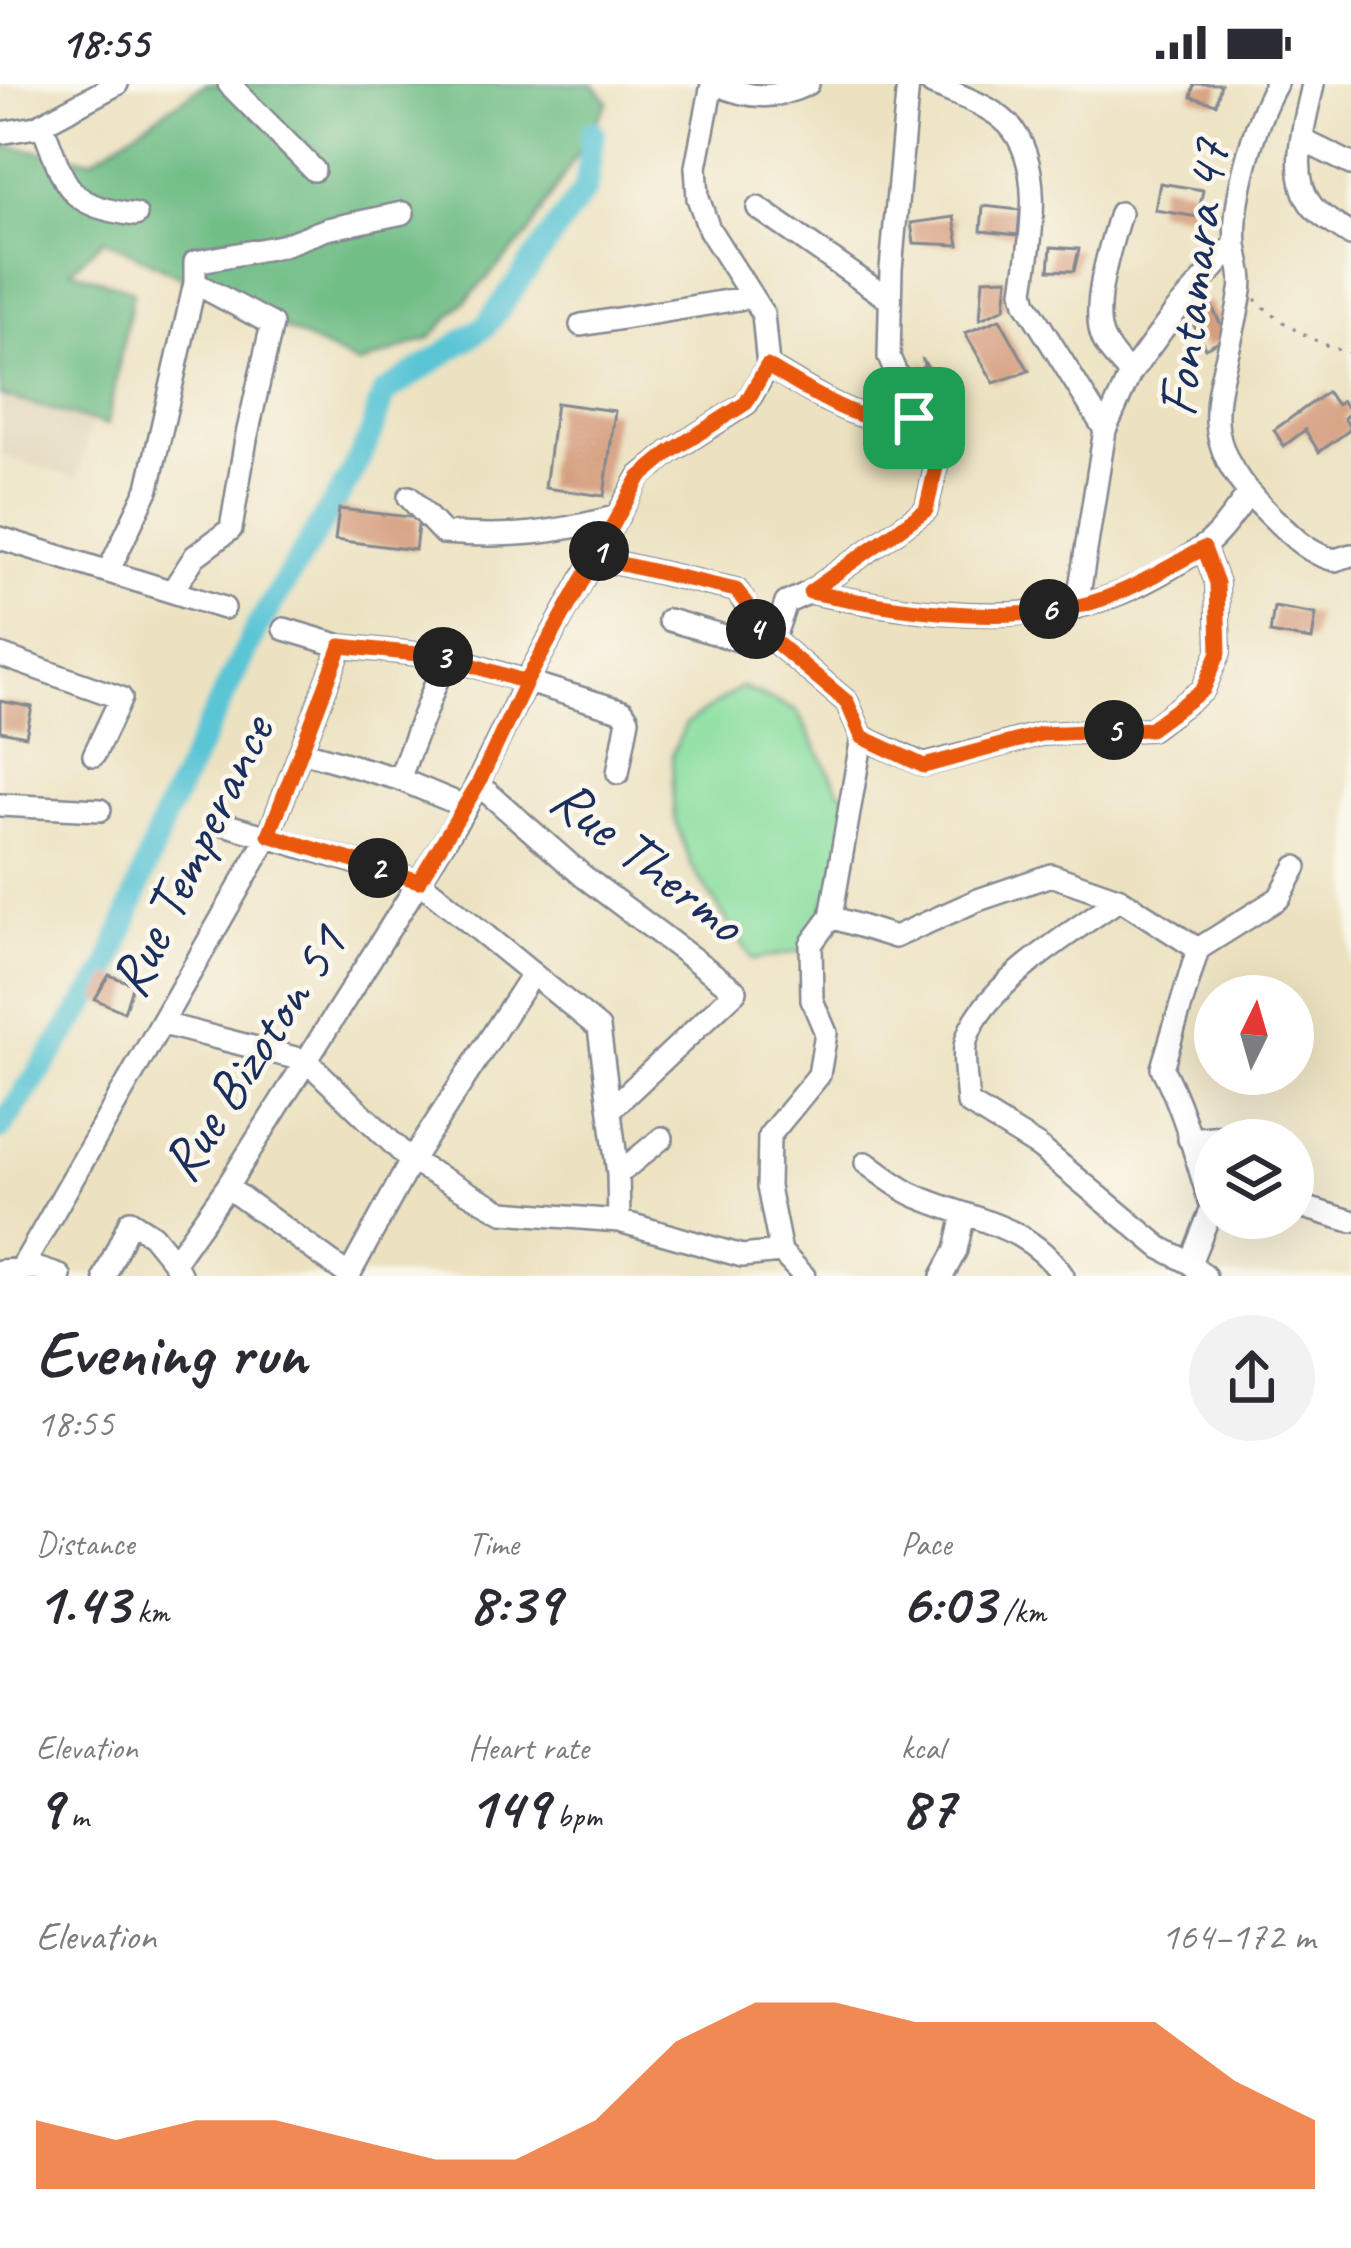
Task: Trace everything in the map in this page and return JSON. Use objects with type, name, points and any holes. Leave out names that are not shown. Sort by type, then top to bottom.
[{"type":"street","points":[[0,134],[42,124],[71,95],[117,84]]},
{"type":"street","points":[[229,84],[314,170]]},
{"type":"street","points":[[808,84],[766,97],[744,96],[714,84],[696,167],[698,198],[709,229],[764,314],[767,366],[874,420],[895,423],[914,418]]},
{"type":"street","points":[[670,620],[745,641],[767,637],[786,603],[810,592],[926,510],[936,467],[889,357],[908,84]]},
{"type":"street","points":[[932,84],[984,107],[1009,125],[1018,139],[1034,214],[1023,291],[1026,303],[1105,430]]},
{"type":"street","name":"Fontamara 47","points":[[1276,84],[1251,149],[1236,243],[1242,287],[1220,377],[1220,445],[1228,468],[1249,494],[1303,546],[1335,560],[1351,555]]},
{"type":"street","name":"Fontamara 47","points":[[1313,84],[1300,164],[1308,202],[1351,235]]},
{"type":"street","points":[[42,124],[79,200],[98,210],[136,214]]},
{"type":"street","points":[[1302,140],[1351,164]]},
{"type":"street","points":[[758,208],[890,300]]},
{"type":"street","points":[[108,572],[154,465],[195,283],[195,262],[281,246],[327,229],[403,213]]},
{"type":"street","points":[[1120,214],[1106,260],[1099,319],[1102,338],[1130,374]]},
{"type":"street","points":[[1077,607],[1105,430],[1130,374],[1176,311],[1236,243]]},
{"type":"street","points":[[173,590],[195,556],[231,529],[272,324],[195,283]]},
{"type":"street","points":[[581,325],[752,297]]},
{"type":"street","name":"Rue Bizoton 51","points":[[178,1269],[466,807],[526,682],[639,478],[746,403],[767,366]]},
{"type":"street","points":[[810,592],[878,606],[998,614],[1077,607],[1120,592],[1204,548],[1249,494]]},
{"type":"street","points":[[409,496],[442,533],[507,538],[566,530],[618,516]]},
{"type":"street","points":[[0,538],[224,608]]},
{"type":"street","points":[[862,737],[924,766],[1041,734],[1150,729],[1203,690],[1219,652],[1217,583],[1204,548]]},
{"type":"street","points":[[595,558],[736,590],[767,637],[847,702],[862,737],[832,917],[811,944],[812,1000],[826,1033],[819,1075],[769,1136],[768,1187],[782,1252],[804,1276]]},
{"type":"street","points":[[284,629],[341,646],[446,657],[627,714],[618,773]]},
{"type":"street","name":"Rue Temperance","points":[[13,1272],[163,1024],[269,835],[341,646]]},
{"type":"street","points":[[0,656],[121,698],[94,755]]},
{"type":"street","points":[[399,779],[446,657]]},
{"type":"street","points":[[301,751],[399,779],[466,807]]},
{"type":"street","name":"Rue Thermo","points":[[478,784],[583,876],[736,991],[610,1109]]},
{"type":"street","points":[[0,806],[100,810]]},
{"type":"street","points":[[217,822],[419,881],[599,1028],[618,1174],[619,1221]]},
{"type":"street","points":[[1120,899],[1020,969],[979,1017],[965,1044],[968,1103],[1039,1147],[1160,1248],[1198,1269],[1212,1208],[1184,1109],[1162,1068],[1198,949],[1280,898],[1296,867]]},
{"type":"street","points":[[832,917],[895,938],[1052,875],[1120,899],[1198,949]]},
{"type":"street","points":[[227,1187],[350,1276],[411,1161],[532,974]]},
{"type":"street","points":[[163,1024],[307,1061],[411,1161],[503,1212],[619,1221],[737,1266],[782,1252]]},
{"type":"street","points":[[618,1174],[662,1138]]},
{"type":"street","points":[[1189,1139],[1194,1139]]},
{"type":"street","points":[[866,1163],[910,1193],[1021,1234],[1048,1253],[1064,1276]]},
{"type":"street","points":[[1314,1210],[1351,1221]]},
{"type":"street","points":[[942,1276],[956,1250],[964,1214]]},
{"type":"street","points":[[105,1276],[130,1221],[152,1235],[178,1269]]},
{"type":"street","points":[[13,1272],[36,1268],[60,1276]]},
{"type":"path","points":[[1242,287],[1293,330],[1351,354]]},
{"type":"shaded area","points":[[0,340],[103,370],[78,479],[0,455]]},
{"type":"green space","points":[[205,84],[593,84],[608,102],[528,235],[430,338],[359,365],[104,239],[71,270],[133,291],[107,425],[0,395],[0,145],[92,160]]},
{"type":"green space","points":[[741,687],[797,711],[839,790],[859,805],[847,849],[806,950],[753,960],[693,869],[674,817],[672,754],[686,724]]},
{"type":"building","points":[[1194,84],[1221,84],[1216,104],[1191,97]]},
{"type":"building","points":[[1160,183],[1203,190],[1198,217],[1155,210]]},
{"type":"building","points":[[983,206],[1020,210],[1018,235],[981,231]]},
{"type":"building","points":[[954,217],[959,245],[914,243],[911,223]]},
{"type":"building","points":[[1051,247],[1079,249],[1074,271],[1049,270]]},
{"type":"building","points":[[1008,278],[1005,308],[980,319],[983,279]]},
{"type":"building","points":[[1209,301],[1227,337],[1205,348],[1187,311]]},
{"type":"building","points":[[1000,319],[1029,371],[994,383],[965,333]]},
{"type":"building","points":[[923,361],[951,392],[935,399],[936,412],[931,406],[923,415],[915,395],[926,395],[925,370],[916,372]]},
{"type":"building","points":[[1327,392],[1351,412],[1344,418],[1351,429],[1319,452],[1305,430],[1284,446],[1274,430]]},
{"type":"building","points":[[556,403],[615,411],[604,496],[545,488]]},
{"type":"building","points":[[339,509],[419,518],[415,550],[335,540]]},
{"type":"building","points":[[1274,607],[1316,614],[1312,640],[1270,633]]},
{"type":"building","points":[[0,701],[32,707],[26,736],[0,731]]},
{"type":"building","points":[[109,975],[133,984],[124,1012],[95,999]]},
{"type":"waterway","points":[[0,1129],[107,972],[164,818],[256,629],[350,477],[371,435],[383,394],[486,326],[586,188],[593,132]]},
{"type":"route","points":[[914,418],[895,423],[874,420],[767,366],[746,403],[639,478],[526,682],[478,784],[419,881],[269,835],[341,646],[446,657],[526,682],[595,558],[736,590],[760,634],[847,702],[862,737],[924,766],[1041,734],[1150,729],[1203,690],[1219,652],[1217,583],[1204,548],[1120,592],[1077,607],[998,614],[878,606],[810,592],[926,510],[936,467],[914,418]]}]
